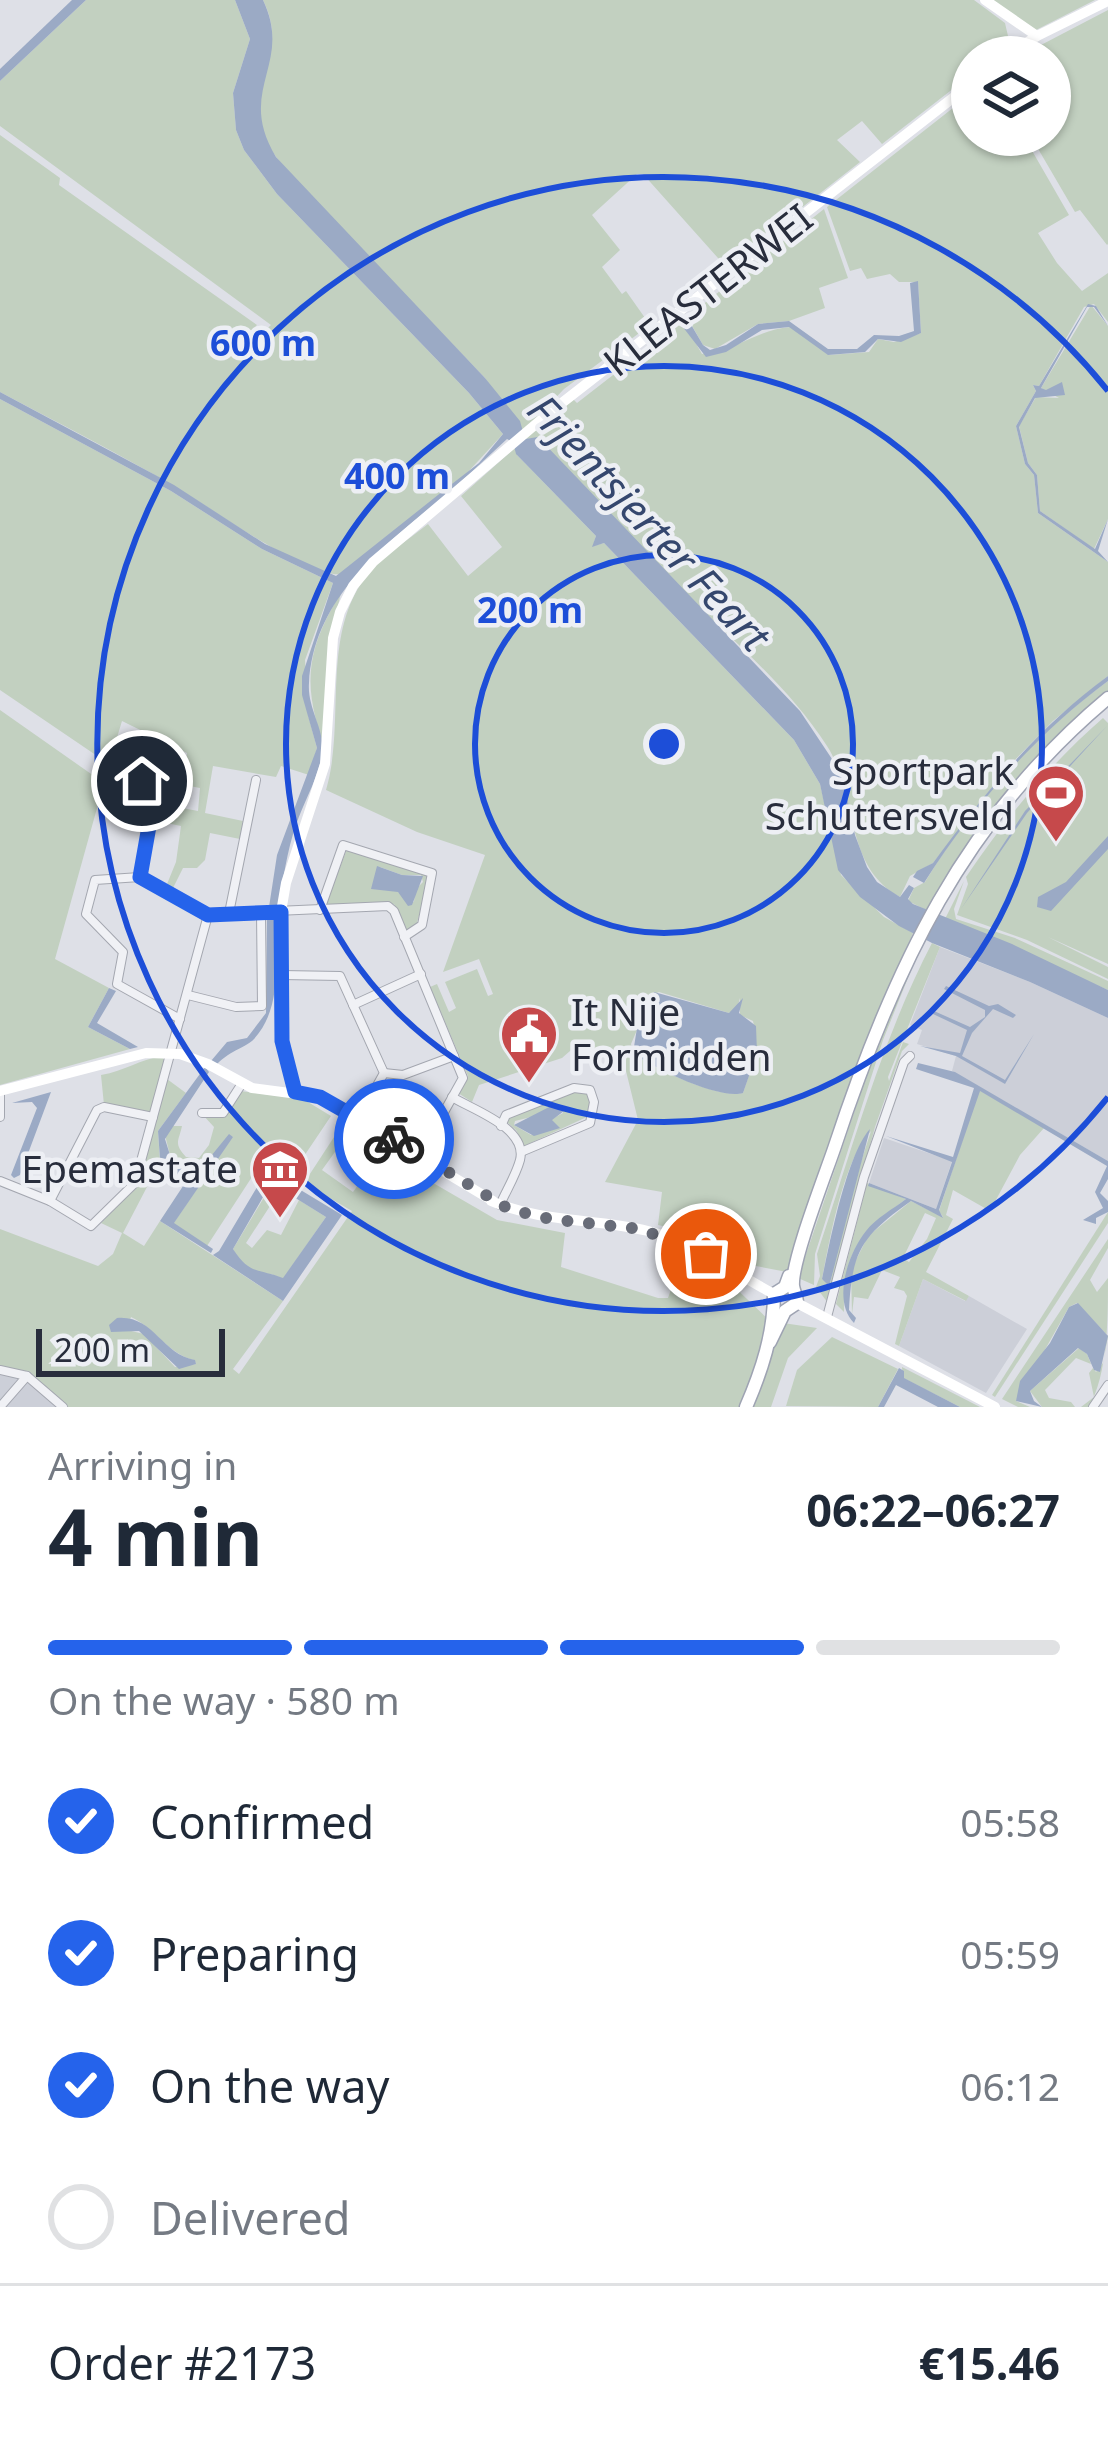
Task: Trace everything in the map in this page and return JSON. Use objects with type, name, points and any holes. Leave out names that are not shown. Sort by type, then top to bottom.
[{"type":"main road","points":[[748,1407],[858,1078],[914,944],[974,842],[1018,785],[1108,698]]},
{"type":"street","points":[[985,0],[1037,36],[1108,1]]},
{"type":"street","points":[[1012,36],[1014,22]]},
{"type":"street","name":"KLEASTERWEI","points":[[295,1092],[282,1041],[281,912],[325,764],[333,638],[347,596],[373,562],[519,440],[951,100]]},
{"type":"street","points":[[123,774],[174,787],[169,814],[138,811],[142,781]]},
{"type":"street","points":[[229,914],[256,780]]},
{"type":"street","points":[[140,877],[151,815]]},
{"type":"street","points":[[320,910],[343,845],[434,869],[422,925],[404,937]]},
{"type":"street","points":[[180,1019],[117,984],[123,952],[86,914],[95,880],[140,877],[208,915],[388,906],[463,1078],[419,1158]]},
{"type":"street","points":[[188,995],[236,1007],[262,1006],[261,913]]},
{"type":"street","points":[[5,1183],[50,1201],[88,1225],[97,1224],[135,1184],[208,915]]},
{"type":"street","points":[[352,1005],[421,974]]},
{"type":"street","points":[[282,975],[340,976],[384,1073]]},
{"type":"street","points":[[0,1117],[0,1091],[135,1056],[171,1052],[208,1064],[241,1085],[314,1097],[358,1118],[419,1158]]},
{"type":"street","points":[[384,1073],[403,1076],[454,1056]]},
{"type":"street","points":[[826,1317],[864,1177],[910,1056]]},
{"type":"street","points":[[358,1118],[384,1073]]},
{"type":"street","points":[[202,1113],[223,1113],[241,1085]]},
{"type":"street","points":[[496,1203],[521,1152],[590,1123],[594,1102],[590,1090],[574,1088],[506,1115],[501,1126]]},
{"type":"street","points":[[314,1097],[316,1103],[496,1203],[537,1217],[663,1235],[994,1407]]},
{"type":"street","points":[[452,1097],[513,1135],[521,1152]]},
{"type":"street","points":[[50,1201],[97,1110],[104,1107],[153,1118]]},
{"type":"street","points":[[0,1370],[27,1376],[63,1407]]},
{"type":"street","points":[[0,1407],[27,1376]]},
{"type":"street","points":[[1094,1407],[1108,1384]]},
{"type":"shaded area","points":[[940,947],[1108,1018],[1108,1161],[952,1071],[956,1056],[917,1044],[922,1030],[910,1025]]},
{"type":"shaded area","points":[[884,1138],[952,1161],[936,1209],[869,1183]]},
{"type":"shaded area","points":[[923,1279],[965,1301],[969,1296],[1027,1329],[986,1393],[899,1346]]},
{"type":"shaded area","points":[[0,1362],[150,1407],[0,1407]]},
{"type":"green space","points":[[86,0],[235,0],[250,39],[233,93],[236,130],[244,150],[277,194],[503,434],[467,473],[343,574],[327,573],[283,553],[151,473],[0,392],[0,135],[60,178],[59,185],[257,325],[238,344],[245,350],[271,325],[0,126],[0,81]]},
{"type":"green space","points":[[263,0],[974,0],[1005,23],[1008,36],[951,36],[951,90],[882,144],[862,121],[837,140],[860,162],[726,267],[643,174],[637,174],[592,215],[620,250],[602,267],[650,325],[564,389],[521,434],[485,378],[290,175],[270,147],[258,115],[271,46],[270,17]]},
{"type":"green space","points":[[992,0],[1095,0],[1036,30]]},
{"type":"green space","points":[[1108,10],[1107,245],[1080,210],[1075,212],[1042,156],[1071,156],[1071,36],[1058,36]]},
{"type":"green space","points":[[951,110],[951,156],[1035,156],[1069,215],[1038,233],[1082,291],[1108,273],[1108,322],[1094,304],[1084,307],[1039,386],[1033,385],[1036,391],[1016,426],[1025,464],[1034,475],[1038,513],[1108,562],[1108,676],[1053,721],[1010,765],[933,863],[910,876],[900,897],[869,867],[837,766],[792,700],[538,438],[525,439],[572,398],[577,403],[680,323],[702,354],[790,327],[829,355],[869,352],[878,339],[894,342],[921,333],[918,282],[899,282],[890,274],[867,279],[861,268],[850,271],[827,207]]},
{"type":"green space","points":[[824,209],[848,278],[819,288],[825,308],[789,321],[758,324],[715,349],[703,345],[687,317]]},
{"type":"green space","points":[[1091,305],[1108,326],[1108,519],[1094,549],[1040,511],[1037,475],[1028,463],[1019,426],[1036,397],[1059,398],[1041,388]]},
{"type":"green space","points":[[0,399],[171,491],[262,549],[333,583],[305,660],[308,715],[317,748],[309,775],[281,766],[276,777],[213,766],[205,813],[243,821],[240,839],[210,833],[205,860],[197,868],[183,868],[171,892],[165,889],[176,862],[181,826],[152,820],[168,817],[172,806],[198,811],[200,788],[184,785],[187,753],[122,721],[109,764],[0,690]]},
{"type":"green space","points":[[517,446],[517,455],[596,536],[593,546],[604,543],[794,740],[820,784],[841,875],[884,917],[913,933],[867,1042],[787,1272],[745,1264],[685,1231],[658,1225],[662,1192],[605,1182],[638,1120],[625,1067],[578,1044],[562,1058],[479,1085],[472,1102],[458,1093],[468,1076],[430,987],[437,984],[449,1012],[456,1008],[445,982],[477,969],[488,996],[493,994],[479,959],[443,972],[485,855],[417,832],[326,790],[332,764],[338,655],[351,603],[364,579],[428,524],[468,576],[502,547],[461,496]],"holes":[[[659,992],[729,1013],[737,1009],[740,998],[740,1015],[753,1021],[755,1031],[754,1057],[743,1093],[702,1087],[633,1053],[631,1044],[652,995]]]},
{"type":"green space","points":[[341,592],[331,638],[322,740],[312,699],[312,664],[321,630]]},
{"type":"green space","points":[[1108,681],[1108,693],[1084,713],[926,910],[908,901],[1006,773]]},
{"type":"green space","points":[[0,710],[104,783],[55,959],[109,988],[88,1027],[130,1049],[0,1085]]},
{"type":"green space","name":"Sportpark Schuttersveld","points":[[1103,718],[1108,723],[1108,964],[1048,937],[1108,967],[1108,979],[1027,940],[957,915],[966,877],[997,834],[1046,773]]},
{"type":"green space","points":[[347,849],[430,877],[416,926],[406,931],[394,904],[325,906]],"holes":[[[380,867],[402,875],[421,875],[423,882],[415,890],[414,902],[398,892]]]},
{"type":"green space","points":[[964,881],[954,909],[956,919],[1015,938],[1108,981],[1108,990],[945,919]]},
{"type":"green space","points":[[932,943],[940,947],[888,1077],[889,1081],[903,1042],[909,1044],[902,1051],[875,1127],[828,1303],[816,1287],[820,1276],[817,1254],[869,1095]],"holes":[[[871,1131],[848,1202],[830,1283],[822,1279],[839,1201],[853,1161]]]},
{"type":"green space","points":[[918,953],[883,1040],[815,1254],[814,1285],[798,1278],[893,998]]},
{"type":"green space","points":[[163,1056],[165,1065],[151,1112],[104,1105],[101,1075]]},
{"type":"green space","points":[[167,1079],[186,1093],[158,1131],[160,1162],[123,1233],[144,1246],[160,1221],[283,1301],[233,1369],[239,1374],[352,1211],[304,1183],[336,1134],[366,1153],[362,1159],[340,1145],[322,1170],[353,1192],[372,1166],[371,1157],[384,1166],[390,1158],[497,1220],[565,1233],[561,1267],[668,1298],[684,1252],[724,1277],[771,1322],[743,1407],[68,1407],[29,1373],[0,1366],[0,1229],[98,1266],[113,1254],[122,1233],[101,1223],[138,1185]],"holes":[[[131,1317],[169,1347],[196,1364],[175,1367],[144,1334],[127,1330]]]},
{"type":"green space","points":[[577,1090],[585,1090],[591,1098],[589,1116],[524,1146],[507,1122],[510,1116]],"holes":[[[555,1104],[563,1108],[552,1119],[552,1127],[531,1135],[514,1125]]]},
{"type":"green space","points":[[979,1090],[1044,1128],[1020,1155],[990,1211],[953,1190],[946,1215],[953,1219],[926,1272],[969,1296],[966,1301],[923,1279],[899,1346],[895,1344],[907,1296],[894,1288],[900,1277],[882,1270],[868,1299],[854,1297],[852,1314],[851,1270],[868,1236],[911,1201],[943,1217],[939,1211]],"holes":[[[925,1213],[936,1218],[909,1262],[903,1258]]]},
{"type":"green space","points":[[240,1091],[303,1099],[331,1116],[292,1174],[263,1160],[207,1246],[173,1224],[233,1136],[198,1172],[170,1155],[165,1135],[171,1126],[182,1126],[179,1148],[186,1157],[199,1158],[214,1127],[202,1114],[227,1112]]},
{"type":"green space","points":[[867,1183],[906,1199],[857,1246],[847,1273],[844,1312],[836,1304]]},
{"type":"green space","points":[[272,1184],[281,1189],[246,1243],[252,1248],[267,1230],[281,1235],[299,1200],[326,1217],[283,1279],[263,1276],[239,1262],[233,1249]]},
{"type":"green space","points":[[1108,1212],[1108,1223],[995,1397],[992,1395]]},
{"type":"green space","points":[[1108,1239],[1108,1248],[1090,1280],[1097,1292],[1108,1278],[1107,1334],[1077,1303],[1069,1307],[1016,1401],[1030,1407],[1002,1399]]},
{"type":"green space","points":[[783,1323],[817,1328],[788,1358],[771,1407],[753,1407]]},
{"type":"green space","points":[[832,1337],[898,1369],[878,1407],[786,1406],[797,1370]]},
{"type":"green space","points":[[1079,1348],[1091,1364],[1076,1358],[1045,1390],[1049,1398],[1075,1407],[1042,1407],[1030,1391]]},
{"type":"green space","points":[[1103,1363],[1100,1378],[1094,1396],[1089,1373]]},
{"type":"green space","points":[[902,1367],[980,1407],[960,1407],[903,1378]]},
{"type":"water","points":[[72,0],[86,0],[0,81],[0,69]]},
{"type":"water","points":[[235,0],[263,0],[271,23],[261,113],[276,157],[485,378],[520,421],[525,439],[538,437],[800,711],[842,774],[855,835],[877,882],[900,897],[909,885],[914,888],[908,899],[913,904],[1108,990],[1108,1018],[932,943],[860,897],[838,870],[820,784],[794,740],[604,543],[592,547],[596,536],[516,454],[513,442],[507,439],[451,491],[448,487],[479,463],[503,434],[277,194],[244,150],[236,130],[233,93],[250,39]]},
{"type":"water","points":[[918,281],[921,333],[901,342],[878,339],[865,352],[828,355],[789,327],[762,330],[726,352],[706,357],[679,322],[686,316],[710,350],[758,324],[789,321],[828,349],[857,349],[874,335],[914,331],[910,283]]},
{"type":"water","points":[[1088,304],[1096,306],[1108,326],[1094,307],[1087,307],[1041,388],[1062,382],[1065,395],[1035,398],[1019,427],[1028,463],[1037,475],[1040,511],[1095,549],[1108,519],[1098,551],[1108,562],[1038,513],[1034,475],[1025,464],[1016,426],[1036,391],[1033,385],[1039,386]]},
{"type":"water","points":[[0,392],[174,485],[265,544],[336,576],[443,491],[446,495],[356,575],[324,624],[309,683],[322,755],[293,835],[279,906],[269,907],[277,855],[317,748],[302,695],[302,676],[333,583],[262,549],[171,491],[0,399]]},
{"type":"water","points":[[1108,676],[1108,681],[1007,773],[924,883],[913,877],[933,863],[992,787],[1035,739]]},
{"type":"water","points":[[1107,726],[1027,813],[961,909],[1025,811]]},
{"type":"water","points":[[1108,836],[1108,849],[1051,911],[1037,907],[1038,897],[1066,882]]},
{"type":"water","points":[[377,866],[423,876],[412,905],[398,892],[371,889]]},
{"type":"water","points":[[267,919],[276,920],[276,983],[270,1013],[254,1039],[217,1064],[211,1061],[227,1042],[247,1038],[266,1013]]},
{"type":"water","points":[[109,988],[116,991],[97,1023],[138,1047],[130,1049],[88,1027]]},
{"type":"water","points":[[944,989],[1016,1015],[1013,1018],[993,1009],[972,1033],[962,1056],[1005,1080],[1034,1034],[1005,1084],[956,1056],[920,1046],[960,1053],[967,1030],[934,1011],[970,1027],[985,1017],[985,1010]]},
{"type":"water","points":[[654,992],[729,1013],[743,998],[739,1013],[756,1026],[757,1053],[743,1093],[703,1087],[633,1053],[637,1028]]},
{"type":"water","points":[[918,1063],[955,1072],[1108,1161],[1108,1179],[1100,1193],[1108,1201],[1108,1212],[1096,1218],[1096,1224],[1083,1220],[1103,1208],[1095,1192],[1107,1166],[980,1091],[939,1210],[943,1218],[911,1201],[881,1224],[863,1246],[851,1290],[849,1310],[856,1318],[854,1323],[847,1314],[843,1290],[853,1252],[870,1226],[906,1199],[869,1183],[936,1209],[952,1162],[886,1136],[953,1157],[974,1088],[916,1069]]},
{"type":"water","points":[[205,1067],[209,1072],[165,1139],[170,1155],[198,1172],[229,1134],[233,1137],[174,1223],[213,1249],[211,1253],[160,1221],[187,1180],[166,1166],[147,1183],[160,1159],[158,1131]]},
{"type":"water","points":[[51,1092],[20,1175],[14,1178],[11,1175],[37,1108],[32,1102],[12,1103]]},
{"type":"water","points":[[555,1104],[564,1111],[552,1120],[560,1128],[534,1136],[514,1125]]},
{"type":"water","points":[[870,1129],[827,1284],[822,1279],[840,1200]]},
{"type":"water","points":[[266,1172],[287,1182],[282,1189],[270,1185],[233,1249],[249,1267],[283,1278],[326,1217],[289,1194],[294,1186],[342,1215],[283,1301],[213,1255]]},
{"type":"water","points":[[1078,1303],[1108,1336],[1100,1372],[1078,1348],[1030,1391],[1042,1407],[1016,1401],[1020,1381],[1050,1343],[1069,1307]]},
{"type":"water","points":[[117,1318],[140,1322],[196,1364],[179,1369],[139,1331],[111,1332],[109,1325]]},
{"type":"water","points":[[899,1368],[904,1378],[960,1407],[938,1407],[896,1385],[884,1407],[878,1407]]},
{"type":"way so far","points":[[394,1139],[509,1209],[550,1219],[640,1229],[706,1254]]},
{"type":"place","name":"Sportpark Schuttersveld","points":[[1056,844]]},
{"type":"place","name":"It Nije Formidden","points":[[529,1085]]},
{"type":"place","name":"Epemastate","points":[[280,1220]]},
{"type":"route","points":[[142,781],[138,811],[151,815],[140,877],[208,915],[281,912],[282,1041],[295,1092],[320,1097],[394,1139]]},
{"type":"water label","name":"Frjentsjerter Feart","points":[[649,523]]}]
